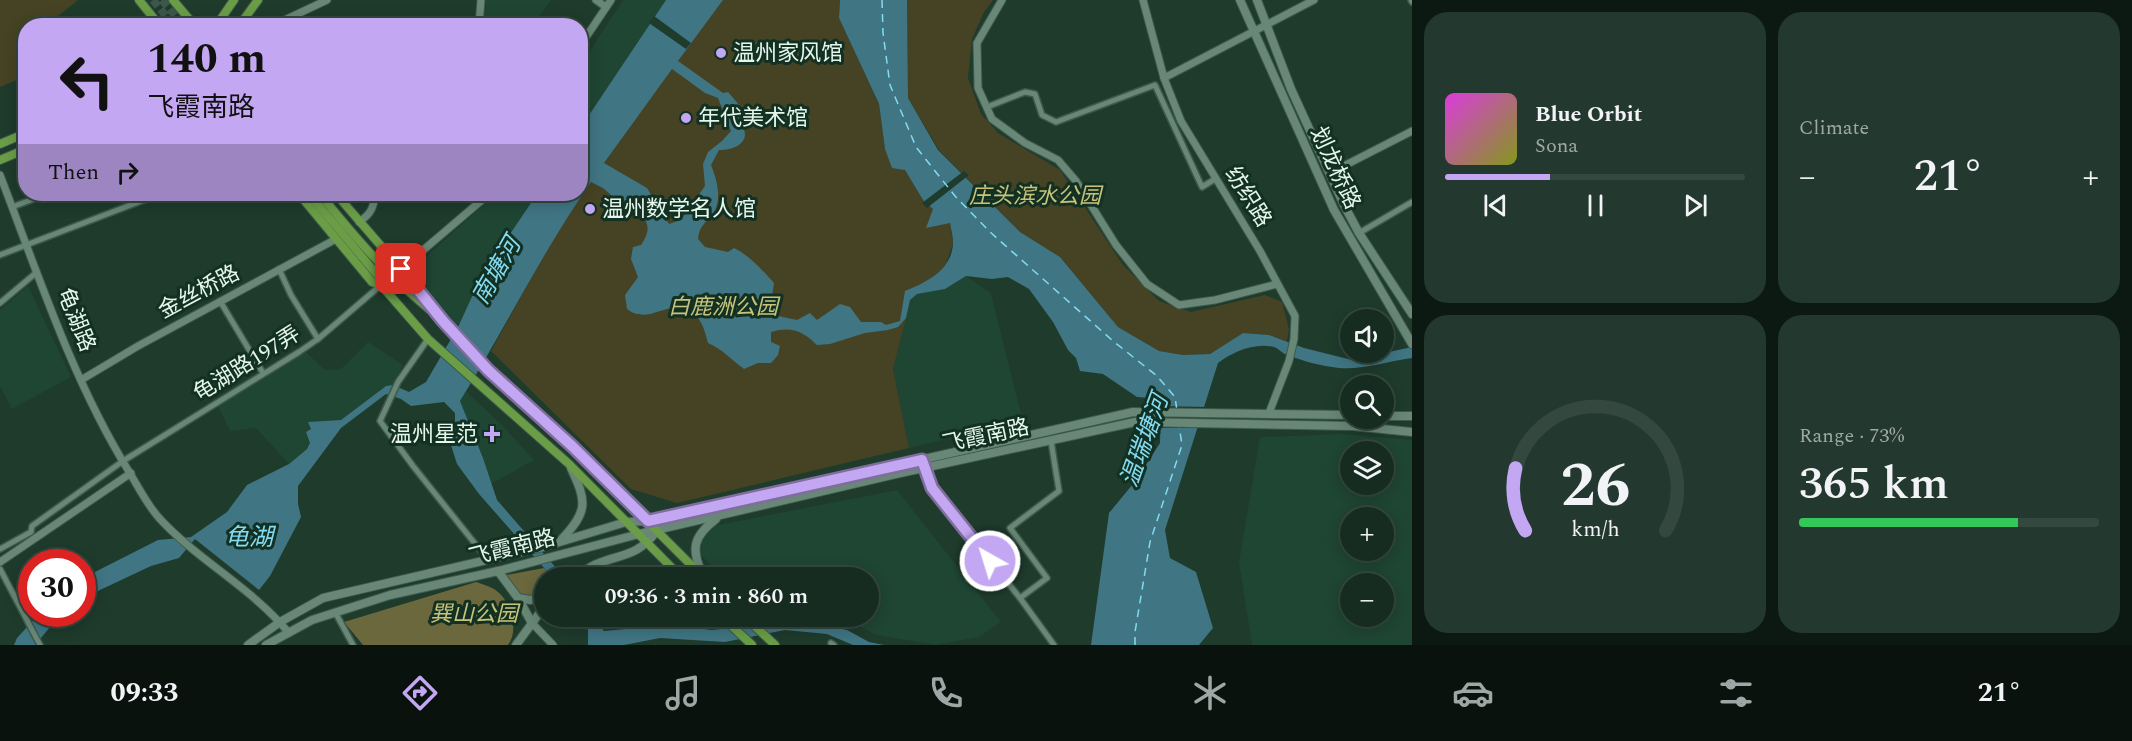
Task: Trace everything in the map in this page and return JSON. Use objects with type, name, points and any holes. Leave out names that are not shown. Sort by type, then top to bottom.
[{"type":"main road","points":[[139,0],[154,18]]},
{"type":"main road","points":[[173,0],[188,18]]},
{"type":"main road","points":[[222,18],[234,0]]},
{"type":"main road","points":[[245,18],[258,0]]},
{"type":"main road","name":"划龙桥路","points":[[1240,0],[1334,210],[1412,344]]},
{"type":"main road","name":"划龙桥路","points":[[1257,0],[1291,89],[1359,233],[1412,314]]},
{"type":"main road","points":[[0,144],[18,136]]},
{"type":"main road","points":[[0,160],[18,152]]},
{"type":"main road","points":[[304,201],[372,282],[381,285]]},
{"type":"main road","points":[[315,201],[379,277],[381,285],[428,339],[483,385],[569,464],[671,567]]},
{"type":"main road","points":[[326,201],[362,245],[412,295],[443,321]]},
{"type":"main road","points":[[342,201],[443,321],[488,370],[572,446],[694,567]]},
{"type":"main road","name":"飞霞南路","points":[[266,645],[312,620],[390,595],[498,571],[1133,412],[1340,415]]},
{"type":"main road","points":[[1394,416],[1412,416]]},
{"type":"main road","name":"飞霞南路","points":[[248,645],[280,622],[323,598],[543,547],[626,522],[648,521],[924,464],[1051,441],[1135,422],[1353,426],[1412,432]]},
{"type":"main road","points":[[560,541],[577,523],[582,510],[583,493],[569,464]]},
{"type":"main road","points":[[699,567],[695,559],[695,544],[704,529],[720,516]]},
{"type":"main road","points":[[592,567],[598,563],[626,556],[647,543],[657,531]]},
{"type":"main road","points":[[498,571],[518,598],[532,623]]},
{"type":"main road","points":[[518,598],[534,599]]},
{"type":"main road","points":[[516,645],[534,620]]},
{"type":"main road","points":[[732,627],[751,644]]},
{"type":"main road","points":[[755,627],[775,645]]},
{"type":"street","points":[[290,18],[327,0]]},
{"type":"street","points":[[480,18],[481,0]]},
{"type":"street","points":[[596,0],[606,7]]},
{"type":"street","points":[[588,34],[611,0]]},
{"type":"street","points":[[1002,0],[977,43],[978,87],[992,119],[1025,143],[1058,160],[1076,181],[1116,245],[1147,284],[1179,305],[1215,300],[1277,284]]},
{"type":"street","name":"纺织路","points":[[1143,0],[1164,78],[1181,121],[1260,250],[1295,316],[1294,339],[1289,361],[1269,413]]},
{"type":"street","points":[[1164,78],[1314,0]]},
{"type":"street","points":[[987,107],[1025,92],[1035,94],[1042,115],[1056,122],[1155,85],[1202,187],[1215,179]]},
{"type":"street","points":[[1330,173],[1412,131]]},
{"type":"street","name":"龟湖路","points":[[0,175],[81,380],[130,473],[159,518],[280,622],[289,633]]},
{"type":"street","points":[[12,207],[28,201]]},
{"type":"street","points":[[0,255],[141,201]]},
{"type":"street","points":[[359,222],[368,216],[374,207],[374,201]]},
{"type":"street","points":[[401,269],[481,201]]},
{"type":"street","points":[[1359,233],[1412,202]]},
{"type":"street","name":"金丝桥路","points":[[81,380],[138,346],[336,239]]},
{"type":"street","points":[[279,269],[291,295],[318,339]]},
{"type":"street","points":[[0,303],[38,272]]},
{"type":"street","name":"龟湖路197弄","points":[[0,549],[31,532],[32,526],[123,461],[318,339],[381,285]]},
{"type":"street","points":[[220,301],[263,373]]},
{"type":"street","points":[[428,339],[398,382],[380,421],[488,560]]},
{"type":"street","points":[[1020,598],[1047,578],[1010,528],[1059,491],[1051,441]]},
{"type":"street","points":[[924,464],[932,488],[1020,598],[1054,645]]},
{"type":"street","points":[[0,562],[130,473]]},
{"type":"street","points":[[0,569],[39,645]]},
{"type":"street","points":[[335,612],[353,645]]},
{"type":"street","points":[[532,623],[553,645]]},
{"type":"shaded area","points":[[486,0],[551,0],[538,18],[485,18]]},
{"type":"shaded area","points":[[623,0],[666,0],[588,117],[588,54]]},
{"type":"shaded area","points":[[488,201],[532,201],[481,277],[458,327],[431,301],[409,272]]},
{"type":"shaded area","points":[[966,276],[991,293],[1023,421],[909,448],[893,369],[910,300],[916,294],[945,289]]},
{"type":"shaded area","points":[[28,286],[71,377],[12,409],[0,386],[0,310]]},
{"type":"shaded area","points":[[368,342],[403,365],[393,385],[386,386],[341,420],[309,422],[311,429],[306,432],[311,443],[289,464],[256,428],[230,431],[217,404],[306,352],[325,370],[341,369]]},
{"type":"shaded area","name":"温州星范","points":[[466,391],[534,460],[491,484],[460,401]]},
{"type":"shaded area","points":[[1341,434],[1412,440],[1412,645],[1252,645],[1239,562],[1260,437]]},
{"type":"shaded area","points":[[897,490],[1001,622],[979,637],[936,645],[876,635],[860,627],[879,627],[879,567],[712,567],[701,555],[702,536],[713,526]]},
{"type":"green space","points":[[0,0],[78,0],[56,18],[18,18],[18,80],[0,87]]},
{"type":"green space","name":"白鹿洲公园","points":[[723,0],[840,0],[839,18],[879,105],[885,149],[905,170],[923,200],[950,223],[953,243],[945,268],[925,283],[905,292],[906,318],[893,369],[909,448],[677,503],[631,489],[491,351],[562,223],[577,201],[588,201],[588,186]]},
{"type":"green space","name":"庄头滨水公园","points":[[907,0],[993,0],[984,12],[972,39],[968,78],[981,114],[998,133],[1060,170],[1123,265],[1159,301],[1191,312],[1265,295],[1282,302],[1289,329],[1287,341],[1269,335],[1243,333],[1210,354],[1183,355],[1159,351],[1118,327],[1060,257],[1020,232],[939,150],[908,98]]},
{"type":"green space","points":[[534,570],[534,596],[522,597],[506,575]]},
{"type":"green space","name":"巽山公园","points":[[476,582],[494,589],[505,599],[513,623],[512,639],[508,645],[363,645],[344,622]]},
{"type":"water","points":[[666,0],[723,0],[678,61],[723,93],[728,92],[740,106],[739,120],[745,133],[738,146],[719,150],[711,165],[717,184],[717,203],[712,215],[704,223],[698,239],[705,247],[728,252],[734,248],[756,264],[774,283],[771,303],[778,316],[797,320],[810,313],[817,320],[840,304],[850,307],[861,322],[881,322],[886,325],[900,321],[905,291],[930,279],[948,261],[953,243],[950,223],[926,228],[933,209],[923,200],[905,170],[892,168],[885,149],[879,104],[839,18],[840,0],[907,0],[908,98],[938,150],[1020,232],[1060,257],[1118,327],[1159,351],[1183,355],[1210,354],[1243,333],[1269,335],[1304,348],[1340,357],[1340,363],[1386,363],[1366,367],[1339,368],[1298,359],[1274,347],[1259,346],[1237,352],[1218,363],[1165,530],[1170,558],[1196,572],[1213,628],[1199,645],[1091,645],[1109,513],[1137,479],[1160,443],[1161,399],[1137,397],[1103,374],[1080,371],[1076,358],[1068,350],[1053,322],[1029,289],[1008,277],[992,279],[966,276],[945,289],[917,294],[910,300],[906,318],[898,327],[865,333],[830,344],[817,345],[807,336],[796,331],[771,332],[771,342],[780,346],[778,355],[771,363],[758,363],[744,369],[708,343],[701,323],[693,314],[673,308],[643,315],[627,309],[625,295],[638,277],[631,259],[633,247],[641,245],[648,227],[639,211],[628,210],[603,188],[591,182],[588,186],[588,117]],"holes":[[[672,69],[705,93],[718,98],[731,131],[708,152],[703,164],[705,186],[681,220],[669,224],[647,188],[604,163]]]},
{"type":"water","points":[[532,201],[578,201],[460,401],[497,500],[555,567],[543,567],[479,494],[457,464],[449,439],[455,428],[455,413],[444,402],[411,406],[401,399],[386,394],[341,428],[298,486],[301,517],[270,576],[259,590],[195,539],[179,558],[151,566],[96,592],[96,571],[158,540],[191,537],[227,512],[247,485],[289,464],[307,449],[310,443],[306,432],[311,429],[308,422],[341,420],[386,386],[393,385],[409,392],[426,382],[458,327],[481,277]]},
{"type":"water","points":[[1412,347],[1412,358],[1394,362],[1394,351]]},
{"type":"water","points":[[27,627],[50,627],[35,645],[14,645]]},
{"type":"water","points":[[587,627],[601,627],[604,631],[648,627],[687,627],[712,630],[740,627],[833,627],[847,630],[869,642],[884,645],[853,645],[827,634],[785,630],[725,642],[660,638],[624,645],[588,645]]},
{"type":"pier","points":[[654,16],[691,43],[686,49],[649,23]]},
{"type":"pier","points":[[964,171],[969,175],[927,208],[922,203]]},
{"type":"pier","points":[[1158,406],[1207,407],[1200,428],[1158,428]]},
{"type":"ferry route","points":[[882,0],[883,33],[890,85],[916,147],[955,196],[990,232],[1113,341],[1157,376],[1175,397],[1177,411]]},
{"type":"ferry route","points":[[1135,645],[1135,632],[1150,542],[1182,445],[1179,425]]},
{"type":"tunnel","points":[[153,0],[168,18]]},
{"type":"tunnel","points":[[162,0],[177,18]]},
{"type":"place","name":"温州家风馆","points":[[721,53]]},
{"type":"place","name":"年代美术馆","points":[[686,118]]},
{"type":"place","name":"温州数学名人馆","points":[[590,209]]},
{"type":"place","name":"温州星范","points":[[492,434]]},
{"type":"route","points":[[401,269],[443,321],[488,370],[572,446],[648,521],[922,460],[932,488],[990,561]]},
{"type":"water label","name":"南塘河","points":[[497,271]]},
{"type":"water label","name":"温瑞塘河","points":[[1145,441]]},
{"type":"water label","name":"龟湖","points":[[249,538]]}]
